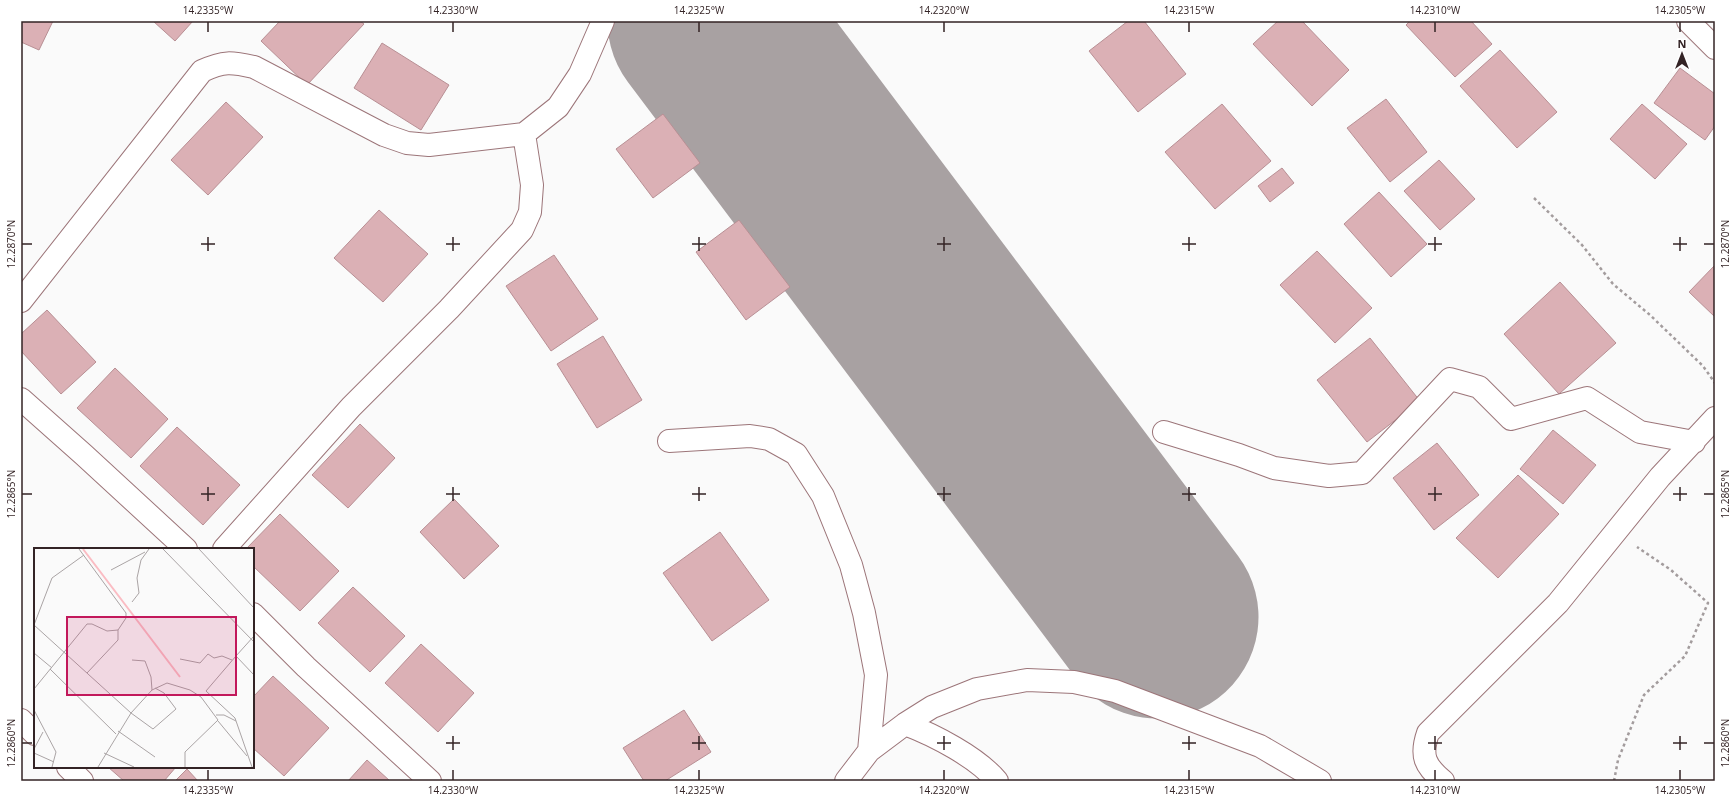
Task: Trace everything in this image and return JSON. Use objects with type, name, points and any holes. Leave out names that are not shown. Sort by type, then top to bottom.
[{"type":"street","points":[[21,301],[202,71],[217,64],[234,63],[254,67],[384,135],[407,143],[429,145],[524,134],[558,107],[580,74],[603,21]]},
{"type":"street","points":[[1688,21],[1715,48]]},
{"type":"street","points":[[225,548],[351,407],[449,309],[522,230],[530,212],[532,185],[524,134]]},
{"type":"street","points":[[1164,432],[1239,454],[1274,468],[1329,476],[1362,473],[1450,379],[1478,387],[1511,419],[1588,398],[1640,432],[1694,442]]},
{"type":"street","points":[[21,399],[84,454],[185,548]]},
{"type":"street","points":[[1443,781],[1430,769],[1424,754],[1425,741],[1428,732],[1558,603],[1660,478],[1715,418]]},
{"type":"street","points":[[669,441],[750,436],[769,439],[796,454],[823,496],[851,565],[864,613],[876,675],[868,752]]},
{"type":"street","points":[[254,615],[306,667],[430,781]]},
{"type":"street","points":[[846,781],[868,752],[905,724],[932,707],[978,689],[1027,680],[1074,682],[1115,691],[1260,746],[1320,781]]},
{"type":"street","points":[[21,720],[34,733]]},
{"type":"street","points":[[905,724],[928,732],[959,751],[992,775],[997,781]]},
{"type":"street","points":[[69,768],[82,781]]},
{"type":"path","points":[[1534,198],[1582,245],[1613,284],[1650,315],[1703,366],[1715,383]]},
{"type":"path","points":[[1614,781],[1618,760],[1644,695],[1685,656],[1708,603],[1671,570],[1616,533]]},
{"type":"building","points":[[21,21],[53,21],[39,50],[21,42]]},
{"type":"building","points":[[153,21],[193,21],[175,41]]},
{"type":"building","points":[[280,21],[360,21],[364,24],[307,85],[261,41]]},
{"type":"building","points":[[1128,21],[1144,21],[1186,74],[1138,112],[1089,51]]},
{"type":"building","points":[[1278,21],[1302,21],[1349,70],[1312,106],[1253,44]]},
{"type":"building","points":[[1410,21],[1471,21],[1492,44],[1455,77],[1406,25]]},
{"type":"building","points":[[382,43],[449,85],[421,130],[354,88]]},
{"type":"building","points":[[1500,50],[1557,112],[1517,148],[1460,86]]},
{"type":"building","points":[[1680,68],[1715,94],[1715,126],[1705,140],[1654,103]]},
{"type":"building","points":[[1386,99],[1427,152],[1390,182],[1347,128]]},
{"type":"building","points":[[226,102],[263,137],[208,195],[171,160]]},
{"type":"building","points":[[1222,104],[1271,161],[1215,209],[1165,152]]},
{"type":"building","points":[[1642,104],[1687,144],[1655,179],[1610,139]]},
{"type":"building","points":[[663,114],[700,163],[653,198],[616,149]]},
{"type":"building","points":[[1439,160],[1475,199],[1440,230],[1404,191]]},
{"type":"building","points":[[1282,168],[1294,183],[1270,202],[1258,186]]},
{"type":"building","points":[[1379,192],[1427,244],[1391,277],[1344,224]]},
{"type":"building","points":[[379,210],[428,254],[383,302],[334,258]]},
{"type":"building","points":[[739,220],[790,287],[746,320],[696,252]]},
{"type":"building","points":[[1317,251],[1372,308],[1335,343],[1280,285]]},
{"type":"building","points":[[554,255],[598,319],[551,351],[506,286]]},
{"type":"building","points":[[1715,265],[1715,317],[1689,292]]},
{"type":"building","points":[[1560,282],[1616,343],[1559,394],[1504,334]]},
{"type":"building","points":[[47,310],[96,362],[61,394],[21,351],[21,334]]},
{"type":"building","points":[[603,336],[642,400],[597,428],[557,364]]},
{"type":"building","points":[[1370,338],[1420,401],[1367,442],[1317,380]]},
{"type":"building","points":[[115,368],[168,419],[131,458],[77,408]]},
{"type":"building","points":[[360,424],[395,458],[348,508],[312,475]]},
{"type":"building","points":[[177,427],[240,485],[203,525],[140,466]]},
{"type":"building","points":[[1553,430],[1596,465],[1563,504],[1520,469]]},
{"type":"building","points":[[1437,443],[1479,495],[1434,530],[1393,478]]},
{"type":"building","points":[[1518,475],[1559,514],[1498,578],[1456,538]]},
{"type":"building","points":[[454,499],[499,546],[464,579],[420,532]]},
{"type":"building","points":[[280,514],[339,571],[300,611],[254,567],[254,548],[247,548]]},
{"type":"building","points":[[720,532],[769,600],[712,641],[663,573]]},
{"type":"building","points":[[353,587],[405,636],[370,672],[318,623]]},
{"type":"building","points":[[421,644],[474,693],[438,732],[385,683]]},
{"type":"building","points":[[273,676],[329,728],[284,776],[254,749],[254,696]]},
{"type":"building","points":[[684,710],[711,752],[665,781],[644,781],[623,748]]},
{"type":"building","points":[[367,760],[390,781],[348,781]]},
{"type":"building","points":[[109,768],[175,768],[164,781],[124,781]]},
{"type":"building","points":[[187,769],[198,781],[175,781]]},
{"type":"runway","points":[[709,21],[1157,617]]}]
